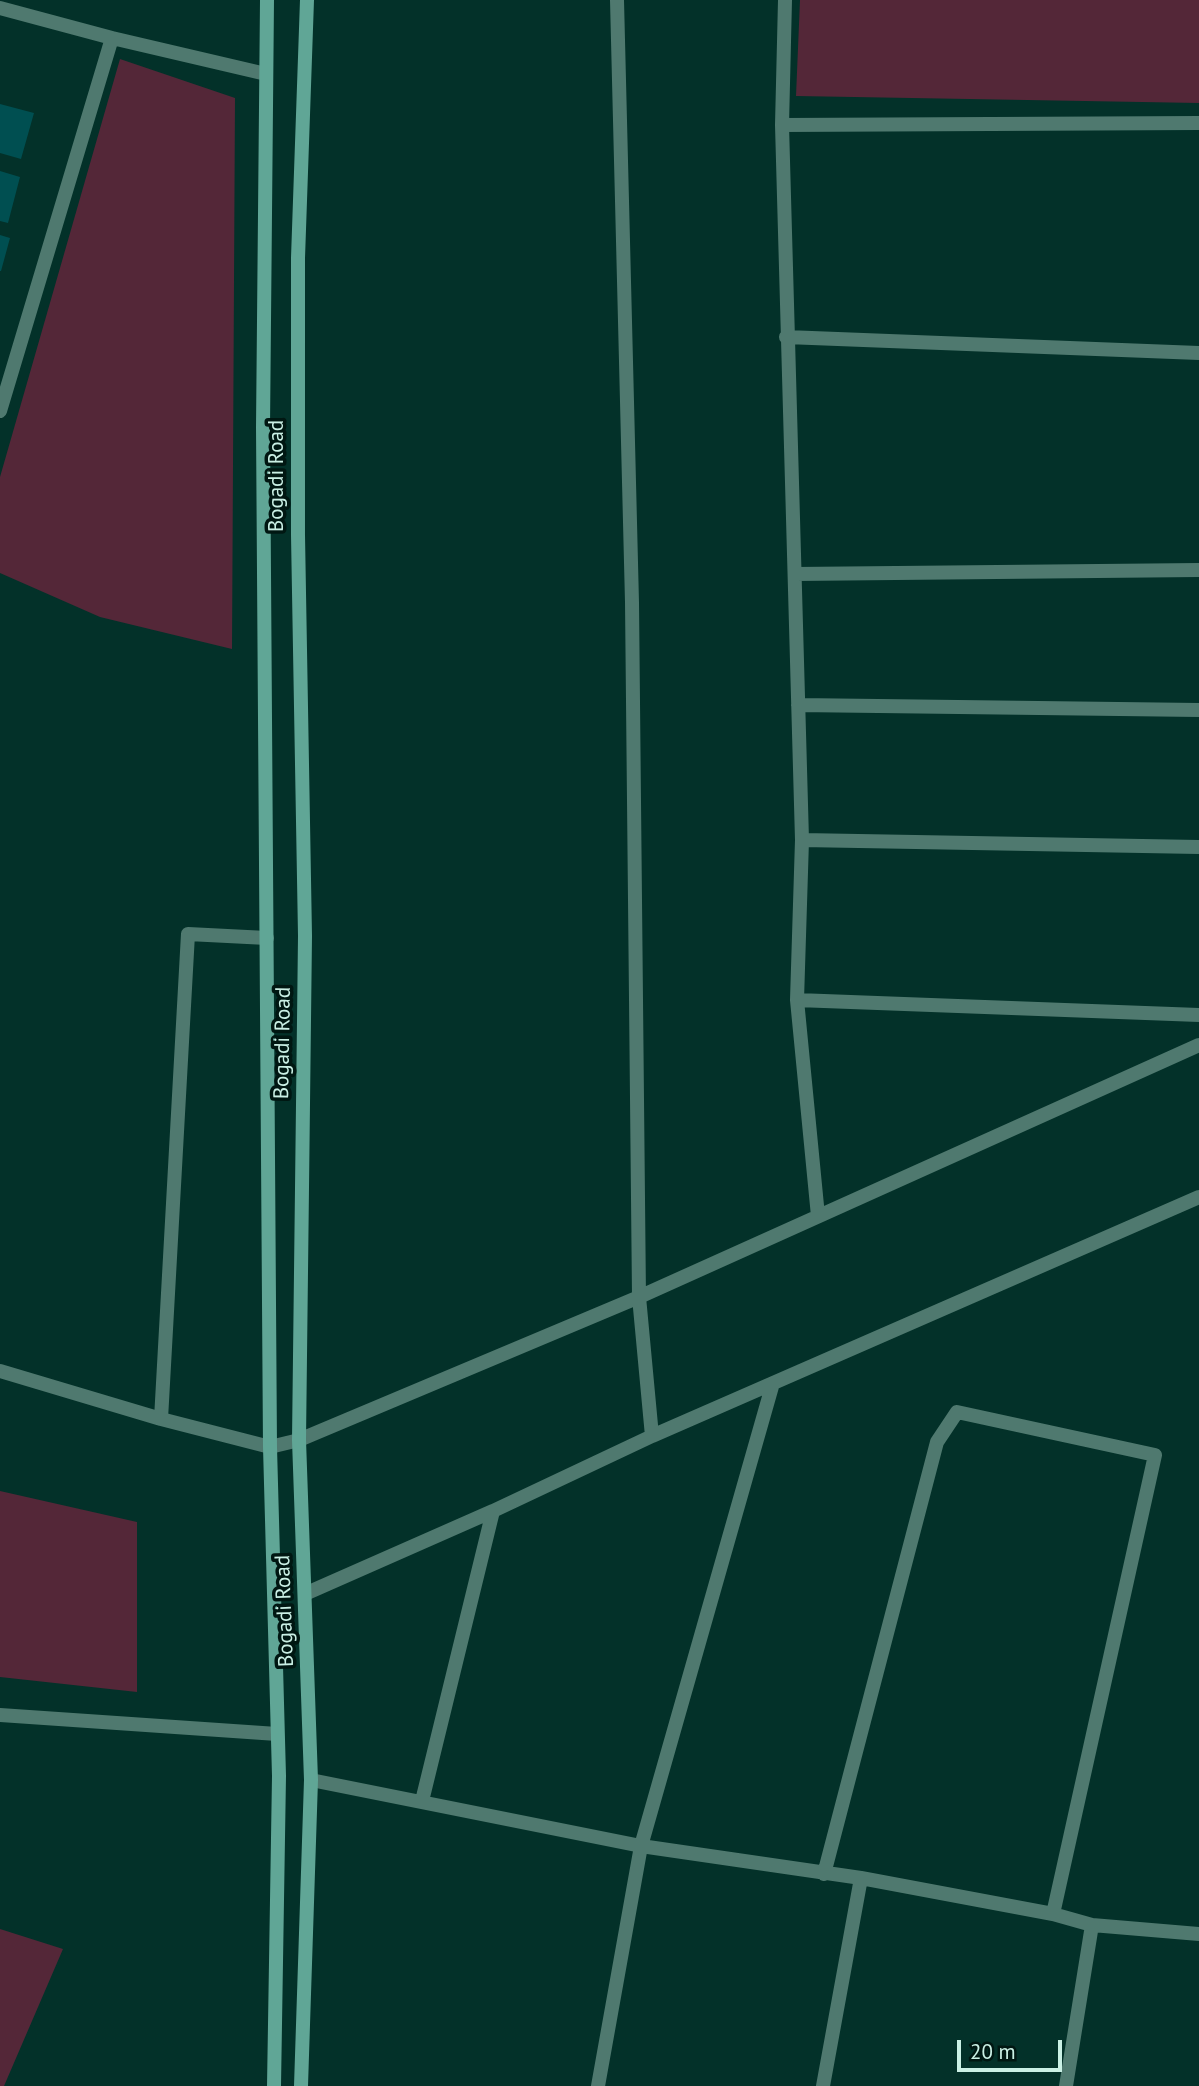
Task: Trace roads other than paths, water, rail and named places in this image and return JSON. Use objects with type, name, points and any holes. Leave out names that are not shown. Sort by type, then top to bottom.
[{"type":"main road","name":"Bogadi Road","points":[[267,0],[263,427],[270,1447],[277,1734],[275,2086]]},
{"type":"main road","name":"Bogadi Road","points":[[301,2086],[311,1780],[307,1592],[299,1440],[305,936],[298,535],[298,258],[307,0]]},
{"type":"street","points":[[619,0],[632,602],[639,1297],[652,1436]]},
{"type":"street","points":[[785,0],[782,125],[786,337],[802,840],[797,1000],[818,1216]]},
{"type":"street","points":[[0,8],[112,38],[266,74]]},
{"type":"street","points":[[0,411],[112,38]]},
{"type":"street","points":[[782,125],[1199,123]]},
{"type":"street","points":[[786,337],[1199,353]]},
{"type":"street","points":[[795,575],[1199,570]]},
{"type":"street","points":[[798,705],[1199,710]]},
{"type":"street","points":[[802,840],[1199,847]]},
{"type":"street","points":[[161,1419],[188,934],[267,938]]},
{"type":"street","points":[[797,1000],[1199,1015]]},
{"type":"street","points":[[0,1371],[161,1419],[270,1447],[299,1440],[639,1297],[1199,1045]]},
{"type":"street","points":[[307,1592],[493,1511],[652,1436],[1199,1197]]},
{"type":"street","points":[[598,2086],[641,1846],[773,1383]]},
{"type":"street","points":[[824,1874],[937,1442],[957,1412],[1155,1455],[1053,1914]]},
{"type":"street","points":[[422,1801],[493,1511]]},
{"type":"street","points":[[0,1715],[277,1734]]},
{"type":"street","points":[[311,1780],[641,1846],[861,1878],[1053,1914],[1092,1925],[1199,1934]]},
{"type":"street","points":[[823,2086],[861,1878]]},
{"type":"street","points":[[1066,2086],[1092,1925]]}]
